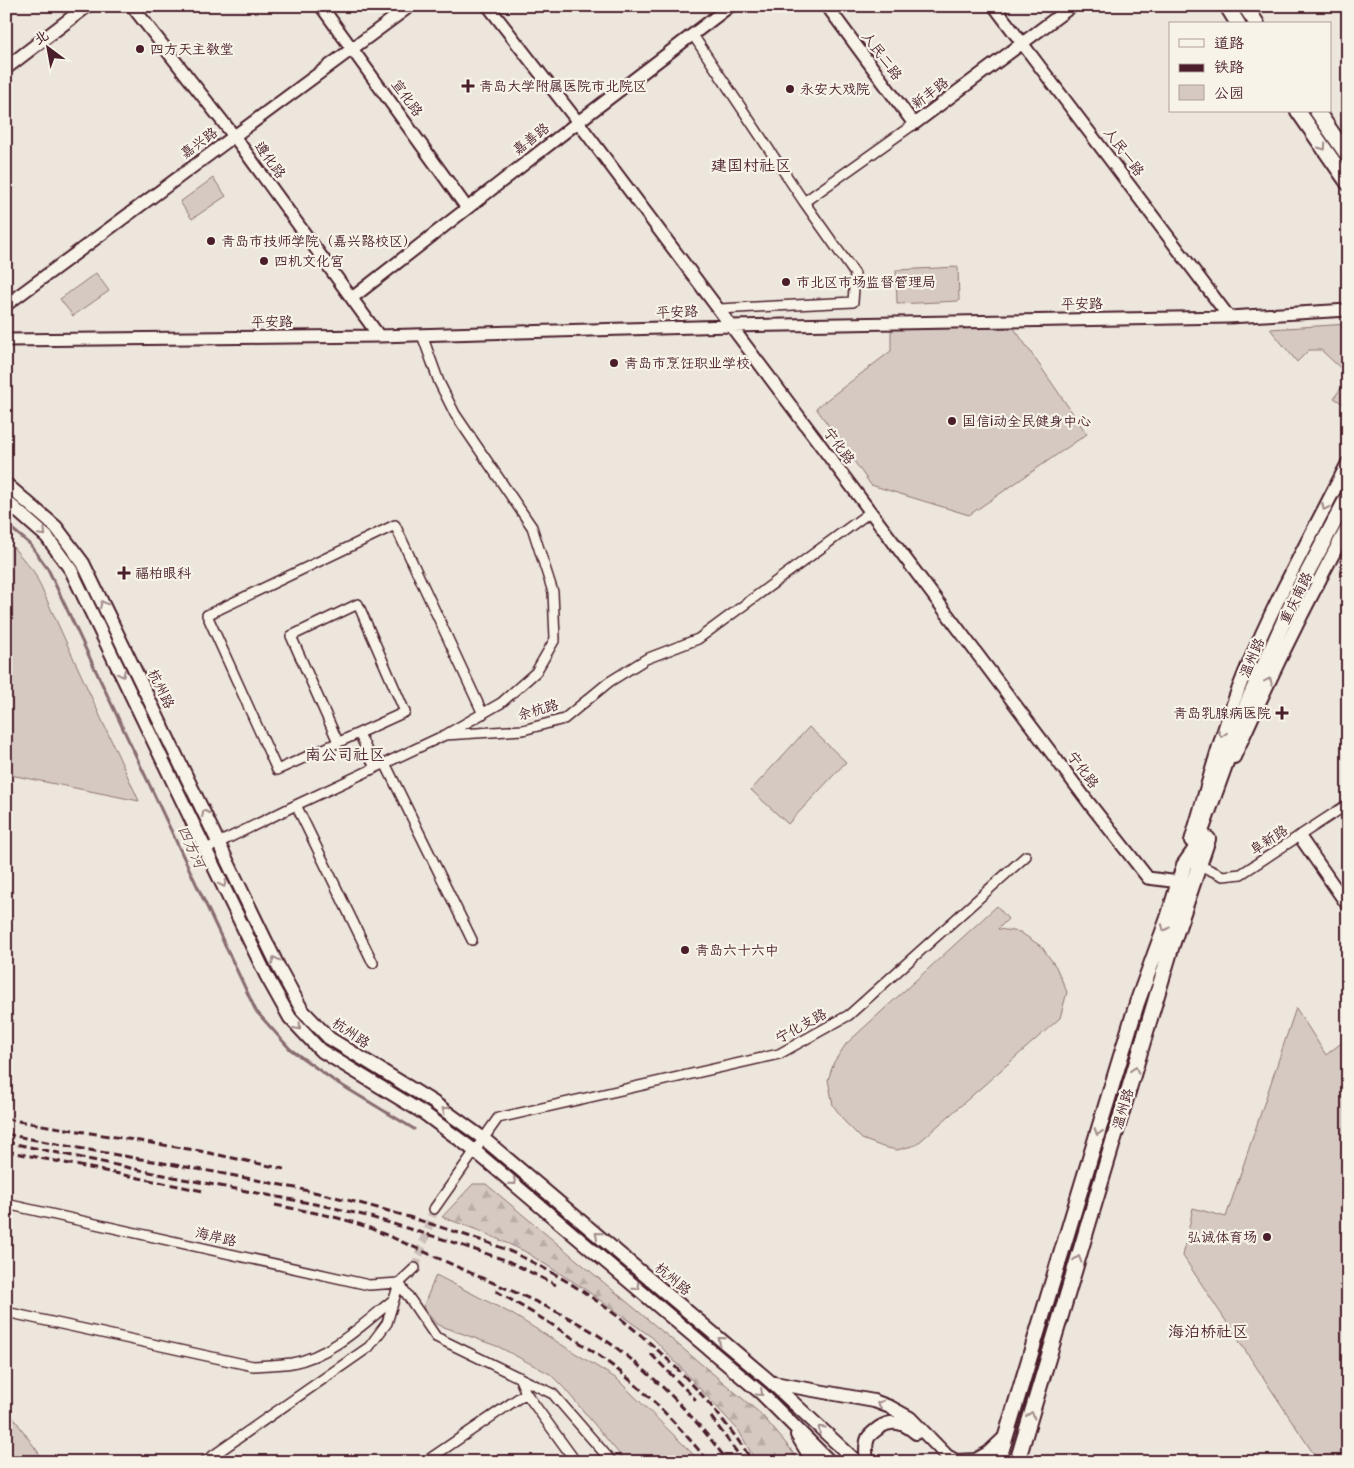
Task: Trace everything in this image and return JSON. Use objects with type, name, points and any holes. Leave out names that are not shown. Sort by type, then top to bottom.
[{"type":"main road","points":[[6,68],[87,6]]},
{"type":"main road","points":[[1245,6],[1256,22]]},
{"type":"main road","points":[[1299,112],[1348,183]]},
{"type":"main road","points":[[1318,112],[1348,156]]},
{"type":"main road","name":"温州路","points":[[998,1462],[1137,1003],[1168,918],[1224,728],[1244,674],[1280,595],[1348,464]]},
{"type":"main road","name":"杭州路","points":[[6,484],[56,527],[84,563],[279,968],[295,999],[308,1017],[329,1038],[433,1102],[484,1139],[772,1383],[857,1462]]},
{"type":"main road","name":"重庆南路","points":[[1248,701],[1296,594],[1348,496]]},
{"type":"main road","name":"杭州路","points":[[6,501],[46,537],[71,570],[279,1000],[290,1018],[327,1055],[425,1114],[476,1151],[752,1386],[830,1462]]},
{"type":"main road","name":"温州路","points":[[1234,758],[1309,598],[1348,526]]},
{"type":"main road","name":"温州路","points":[[1184,865],[1194,851],[1248,701]]},
{"type":"main road","name":"温州路","points":[[1017,1462],[1170,954],[1222,801],[1248,701]]},
{"type":"main road","points":[[772,1383],[874,1401],[890,1407],[910,1418],[947,1456],[956,1461],[976,1460],[988,1453],[1005,1437]]},
{"type":"main road","points":[[788,1420],[812,1462]]},
{"type":"main road","points":[[867,1462],[865,1452],[868,1438],[885,1424],[896,1422],[905,1424],[914,1431],[943,1462]]},
{"type":"street","name":"遵化路","points":[[132,6],[234,136],[379,336]]},
{"type":"street","name":"宣化路","points":[[322,6],[468,208]]},
{"type":"street","name":"嘉兴路","points":[[6,304],[410,6]]},
{"type":"street","name":"宁化路","points":[[488,6],[719,309],[1083,796],[1148,878],[1179,882]]},
{"type":"street","name":"嘉善路","points":[[352,298],[730,6]]},
{"type":"street","name":"人民二路","points":[[827,6],[914,124]]},
{"type":"street","name":"人民一路","points":[[994,6],[1229,317]]},
{"type":"street","name":"新丰路","points":[[804,202],[914,124],[1072,6]]},
{"type":"street","points":[[1233,15],[1245,6]]},
{"type":"street","points":[[693,35],[804,202],[855,274],[852,302],[719,309]]},
{"type":"street","name":"平安路","points":[[6,340],[379,336],[731,326],[1229,317],[1348,310]]},
{"type":"street","points":[[422,334],[439,382],[455,414],[532,527],[553,592],[555,639],[536,672],[501,703],[445,735]]},
{"type":"street","name":"余杭路","points":[[206,850],[296,805],[445,735],[523,730],[564,719],[609,682],[646,659],[698,639],[870,512]]},
{"type":"street","points":[[338,742],[291,636],[358,604],[405,712],[277,770],[206,615],[395,525],[483,714]]},
{"type":"street","points":[[359,733],[375,768]]},
{"type":"street","points":[[385,763],[472,940]]},
{"type":"street","name":"阜新路","points":[[1199,865],[1223,876],[1241,874],[1348,804]]},
{"type":"street","points":[[296,805],[373,963]]},
{"type":"street","points":[[1300,837],[1348,906]]},
{"type":"street","name":"宁化支路","points":[[484,1139],[498,1118],[508,1115],[779,1054],[849,1016],[1026,856]]},
{"type":"street","points":[[434,1208],[484,1139]]},
{"type":"street","name":"海岸路","points":[[6,1204],[369,1285],[399,1283]]},
{"type":"street","points":[[204,1462],[368,1347],[387,1323],[399,1283],[415,1268]]},
{"type":"street","points":[[399,1283],[436,1337],[553,1394],[612,1462]]},
{"type":"street","points":[[6,1312],[253,1366],[293,1363],[314,1356],[338,1343],[393,1300]]},
{"type":"street","points":[[519,1377],[526,1393],[576,1462]]},
{"type":"street","points":[[424,1462],[526,1393]]},
{"type":"green space","points":[[213,178],[226,196],[192,219],[180,202]]},
{"type":"green space","points":[[958,267],[959,301],[897,304],[896,270]]},
{"type":"green space","points":[[96,273],[109,291],[73,316],[60,299]]},
{"type":"green space","points":[[1348,324],[1348,375],[1321,350],[1309,350],[1297,362],[1270,329]]},
{"type":"green space","name":"国信i动全民健身中心","points":[[1014,328],[1087,434],[969,515],[871,485],[816,408],[891,351],[891,329]]},
{"type":"green space","points":[[1348,378],[1348,407],[1334,398]]},
{"type":"green space","points":[[6,543],[13,547],[34,572],[139,801],[6,774]]},
{"type":"green space","points":[[809,727],[846,762],[788,824],[751,790]]},
{"type":"green space","points":[[997,906],[1008,919],[998,929],[1020,932],[1042,947],[1056,967],[1067,992],[1060,1018],[916,1145],[897,1150],[862,1139],[845,1122],[833,1105],[828,1080],[834,1062],[846,1044]]},
{"type":"green space","name":"弘诚体育场","points":[[1296,1008],[1326,1055],[1348,1038],[1348,1462],[1319,1462],[1183,1256],[1193,1208],[1226,1217]]},
{"type":"green space","points":[[473,1184],[486,1184],[761,1414],[799,1462],[756,1462],[739,1431],[653,1338],[583,1288],[524,1251],[480,1231],[442,1217]]},
{"type":"green space","points":[[436,1275],[512,1314],[617,1379],[701,1462],[626,1462],[550,1374],[499,1347],[436,1324],[423,1307]]},
{"type":"green space","points":[[6,1407],[45,1462],[6,1462]]},
{"type":"waterway","name":"四方河","points":[[6,524],[30,544],[48,569],[256,1011],[290,1049],[333,1080],[414,1129]]},
{"type":"tunnel","points":[[415,1268],[434,1209]]},
{"type":"railway","points":[[6,1119],[200,1151],[284,1169]]},
{"type":"railway","points":[[6,1134],[277,1184],[331,1196],[437,1226],[509,1251],[545,1269],[580,1290],[614,1313],[646,1339],[676,1367],[704,1398],[730,1429],[753,1462]]},
{"type":"railway","points":[[6,1142],[367,1216],[508,1261],[556,1285]]},
{"type":"railway","points":[[6,1151],[203,1191]]},
{"type":"railway","points":[[275,1205],[333,1217],[367,1227],[529,1298],[585,1327],[625,1354],[663,1387],[698,1424],[728,1462]]},
{"type":"railway","points":[[496,1291],[569,1336],[622,1373],[666,1414],[709,1462]]},
{"type":"railway","points":[[651,1354],[696,1400]]},
{"type":"railway","points":[[711,1417],[744,1462]]},
{"type":"place","name":"四方天主教堂","points":[[140,49]]},
{"type":"place","name":"青岛大学附属医院市北院区","points":[[468,86]]},
{"type":"place","name":"永安大戏院","points":[[790,89]]},
{"type":"place","name":"青岛市技师学院（嘉兴路校区）","points":[[211,241]]},
{"type":"place","name":"四机文化宫","points":[[264,261]]},
{"type":"place","name":"市北区市场监督管理局","points":[[786,282]]},
{"type":"place","name":"青岛市烹饪职业学校","points":[[614,363]]},
{"type":"place","name":"国信i动全民健身中心","points":[[952,421]]},
{"type":"place","name":"福柏眼科","points":[[124,573]]},
{"type":"place","name":"青岛乳腺病医院","points":[[1282,713]]},
{"type":"place","name":"青岛六十六中","points":[[685,950]]},
{"type":"place","name":"弘诚体育场","points":[[1267,1237]]},
{"type":"district","name":"建国村社区","points":[[751,166]]},
{"type":"district","name":"南公司社区","points":[[345,755]]},
{"type":"district","name":"海泊桥社区","points":[[1208,1332]]}]
